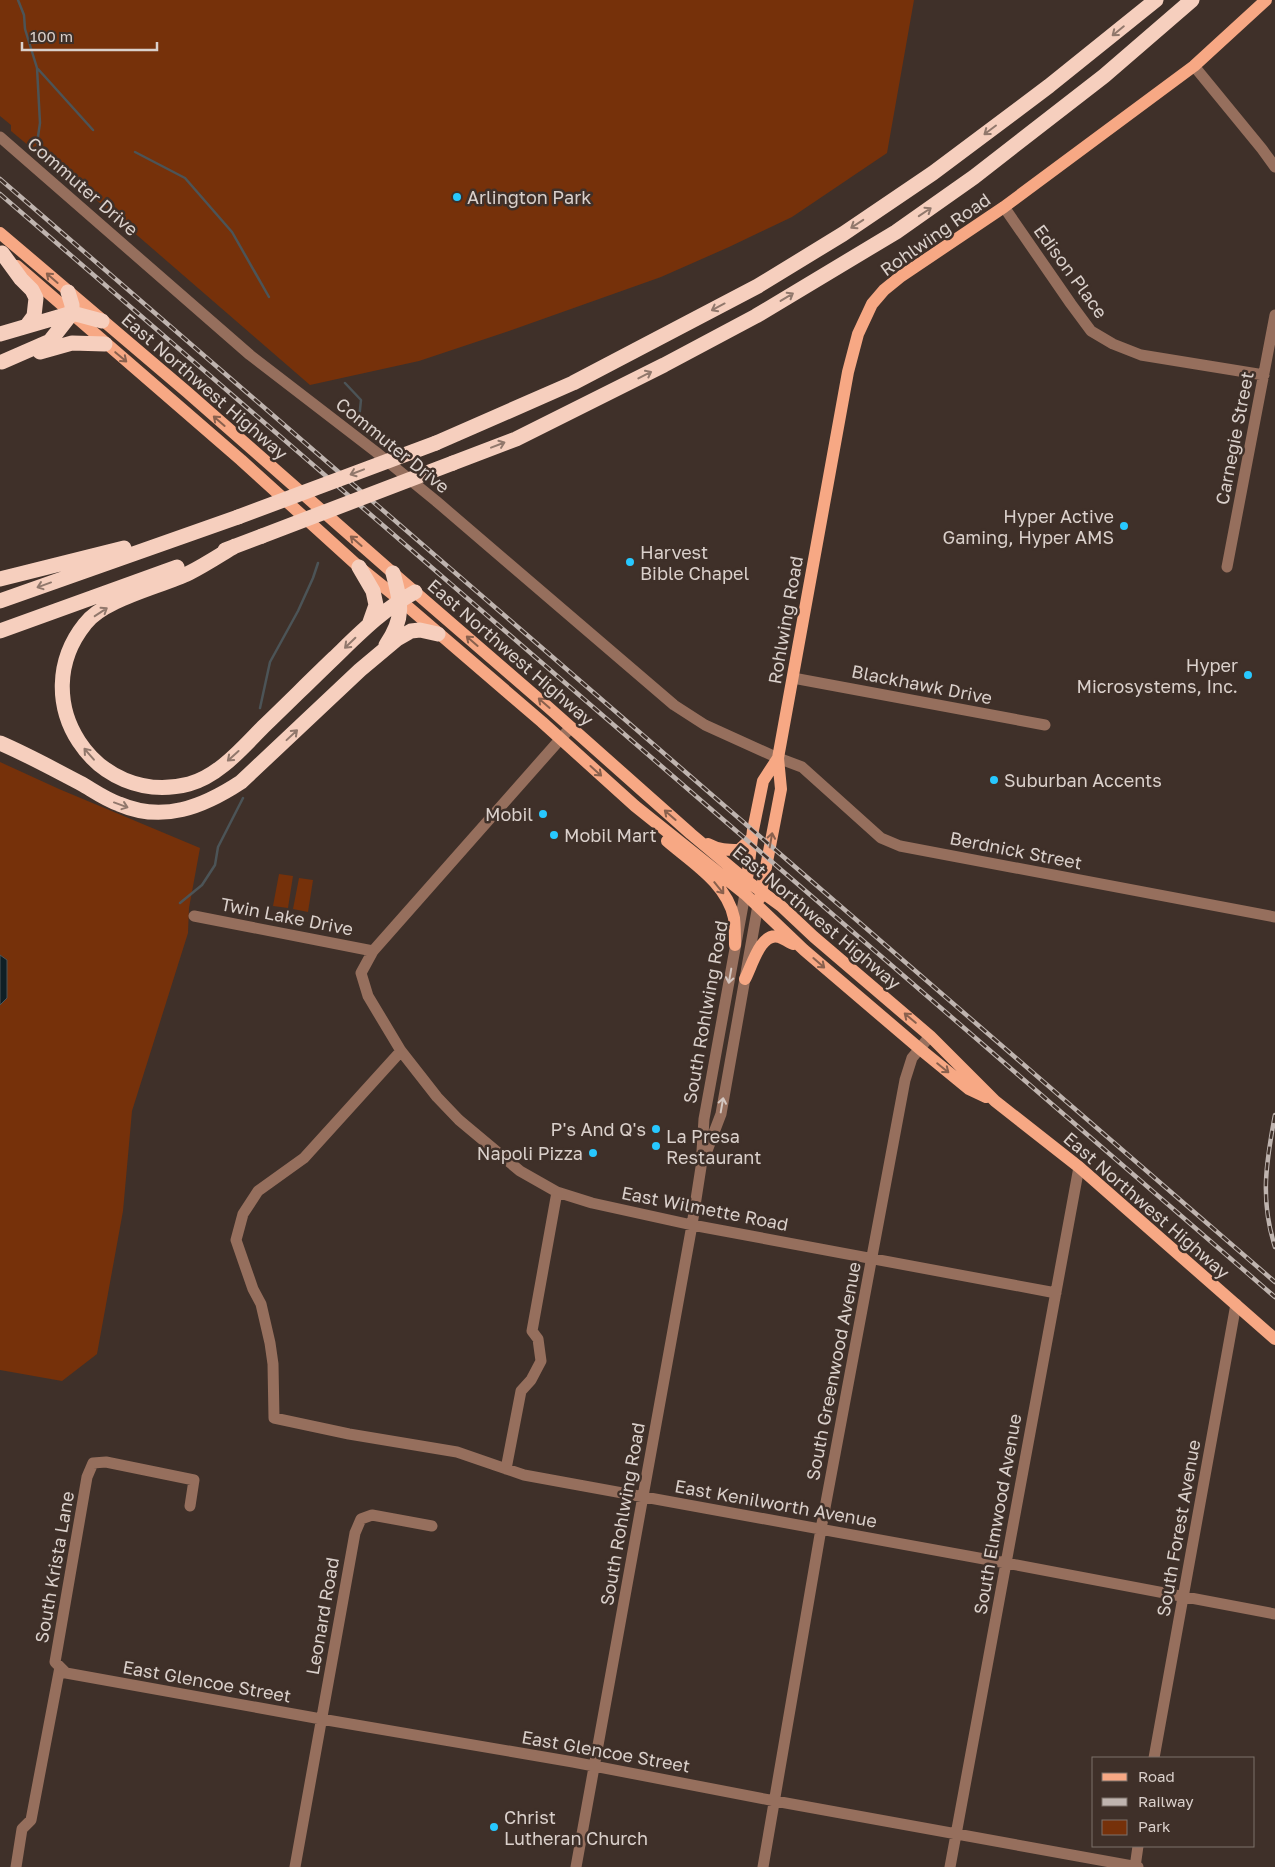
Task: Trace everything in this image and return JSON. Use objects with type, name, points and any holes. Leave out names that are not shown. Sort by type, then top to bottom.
[{"type":"highway","points":[[0,579],[238,517],[436,443],[573,383],[758,286],[864,220],[933,174],[1049,86],[1156,0]]},
{"type":"highway","points":[[0,631],[262,536],[516,439],[664,365],[756,316],[896,232],[967,183],[1111,70],[1192,0]]},
{"type":"highway","points":[[1,252],[21,279],[32,290],[36,298],[36,309],[28,324]]},
{"type":"highway","points":[[1,362],[50,341],[72,313],[72,304],[68,292]]},
{"type":"highway","points":[[0,334],[28,324],[72,313],[102,321]]},
{"type":"highway","points":[[1,362],[72,344],[105,344]]},
{"type":"highway","points":[[0,601],[205,527]]},
{"type":"highway","points":[[234,546],[189,573],[120,600],[86,622],[78,634],[63,670],[64,707],[68,723],[78,740],[92,758],[110,773],[132,783],[155,786],[174,786],[204,778],[224,764],[247,743],[370,622],[400,600],[415,592]]},
{"type":"highway","points":[[359,567],[373,591],[376,605],[370,622]]},
{"type":"highway","points":[[382,650],[397,625],[400,600],[393,573]]},
{"type":"highway","points":[[0,743],[25,754],[120,805],[138,811],[160,813],[183,810],[220,796],[241,782],[382,650],[411,631],[420,630],[438,634]]},
{"type":"main road","name":"Rohlwing Road","points":[[758,905],[782,789],[778,758],[848,372],[858,334],[872,304],[884,290],[900,277],[1004,207],[1194,66],[1266,0]]},
{"type":"main road","name":"East Northwest Highway","points":[[0,233],[194,398],[691,834],[746,888],[758,905],[804,950],[969,1089],[995,1101]]},
{"type":"main road","name":"East Northwest Highway","points":[[1,252],[241,460],[359,567],[400,600],[635,806],[746,888],[761,892],[781,906],[814,937],[930,1036],[995,1101],[1079,1167],[1275,1338]]},
{"type":"main road","name":"Rohlwing Road","points":[[746,888],[752,838],[763,781],[778,758]]},
{"type":"main road","points":[[635,806],[642,819],[721,890],[731,907],[734,919],[735,945]]},
{"type":"main road","points":[[691,834],[716,849],[726,850],[739,850],[752,838]]},
{"type":"main road","points":[[745,979],[761,945],[766,939],[773,936],[779,937],[804,950]]},
{"type":"street","points":[[1194,66],[1275,167]]},
{"type":"street","name":"Commuter Drive","points":[[0,137],[250,355],[333,418],[436,501],[674,705],[705,724],[778,758]]},
{"type":"street","name":"Edison Place","points":[[1004,207],[1070,304],[1091,331],[1113,344],[1141,355],[1264,375]]},
{"type":"street","name":"Carnegie Street","points":[[1227,568],[1275,315]]},
{"type":"street","name":"Blackhawk Drive","points":[[793,678],[1045,725]]},
{"type":"street","name":"East Wilmette Road","points":[[571,727],[374,951],[361,973],[368,996],[400,1051],[437,1097],[458,1120],[520,1171],[557,1192],[592,1203],[692,1225],[1056,1292]]},
{"type":"street","name":"Berdnick Street","points":[[778,758],[802,767],[881,838],[900,846],[1275,917]]},
{"type":"street","name":"South Rohlwing Road","points":[[576,1867],[692,1225],[701,1167],[704,1118],[746,888]]},
{"type":"street","name":"South Rohlwing Road","points":[[701,1167],[720,1114],[758,905]]},
{"type":"street","name":"Twin Lake Drive","points":[[194,916],[374,951]]},
{"type":"street","name":"South Greenwood Avenue","points":[[763,1867],[821,1529],[905,1080],[912,1058],[930,1036]]},
{"type":"street","name":"East Kenilworth Avenue","points":[[400,1051],[304,1158],[258,1191],[243,1214],[236,1240],[253,1289],[261,1304],[270,1343],[273,1364],[274,1418],[349,1434],[457,1452],[524,1475],[1006,1562],[1275,1614]]},
{"type":"street","name":"South Elmwood Avenue","points":[[950,1867],[1079,1167]]},
{"type":"street","points":[[506,1469],[521,1391],[531,1380],[540,1361],[538,1340],[532,1331],[557,1192]]},
{"type":"street","name":"South Forest Avenue","points":[[1154,1757],[1236,1304]]},
{"type":"street","name":"South Krista Lane","points":[[63,1670],[55,1662],[87,1477],[93,1463],[106,1462],[194,1480],[190,1506]]},
{"type":"street","name":"Leonard Road","points":[[295,1867],[355,1533],[361,1519],[372,1515],[432,1526]]},
{"type":"street","points":[[16,1867],[22,1829],[31,1820],[63,1670]]},
{"type":"street","name":"East Glencoe Street","points":[[63,1670],[321,1719],[594,1766],[1138,1867]]},
{"type":"street","points":[[1135,1867],[1138,1847]]},
{"type":"green space","name":"Arlington Park","points":[[0,0],[914,0],[887,153],[792,217],[661,277],[509,331],[419,361],[310,385],[71,178],[65,176],[11,131],[11,125],[0,116]]},
{"type":"green space","points":[[0,762],[200,848],[189,908],[188,933],[132,1111],[123,1211],[97,1354],[62,1381],[0,1370]]},
{"type":"green space","points":[[279,874],[293,876],[288,908],[273,906]]},
{"type":"green space","points":[[299,878],[313,880],[308,912],[293,909]]},
{"type":"shaded area","points":[[0,955],[7,960],[7,998],[0,1005]]},
{"type":"waterway","points":[[18,0],[24,15],[25,29],[37,68],[40,123],[37,143]]},
{"type":"waterway","points":[[38,69],[93,130]]},
{"type":"waterway","points":[[135,152],[185,178],[232,232],[269,297]]},
{"type":"waterway","points":[[345,383],[361,400],[359,419]]},
{"type":"waterway","points":[[260,708],[270,662],[298,611],[318,563]]},
{"type":"waterway","points":[[180,903],[202,885],[215,865],[218,847],[243,798]]},
{"type":"railway","points":[[0,179],[1275,1282]]},
{"type":"railway","points":[[0,194],[1275,1297]]},
{"type":"railway","points":[[1275,1115],[1266,1181],[1267,1213],[1275,1247]]},
{"type":"place","name":"Arlington Park","points":[[457,197]]},
{"type":"place","name":"Hyper Active Gaming, Hyper AMS","points":[[1124,526]]},
{"type":"place","name":"Harvest Bible Chapel","points":[[630,562]]},
{"type":"place","name":"Hyper Microsystems, Inc.","points":[[1248,675]]},
{"type":"place","name":"Suburban Accents","points":[[994,780]]},
{"type":"place","name":"Mobil","points":[[543,814]]},
{"type":"place","name":"Mobil Mart","points":[[554,835]]},
{"type":"place","name":"P's And Q's","points":[[656,1129]]},
{"type":"place","name":"La Presa Restaurant","points":[[656,1146]]},
{"type":"place","name":"Napoli Pizza","points":[[593,1153]]},
{"type":"place","name":"Christ Lutheran Church","points":[[494,1827]]}]
